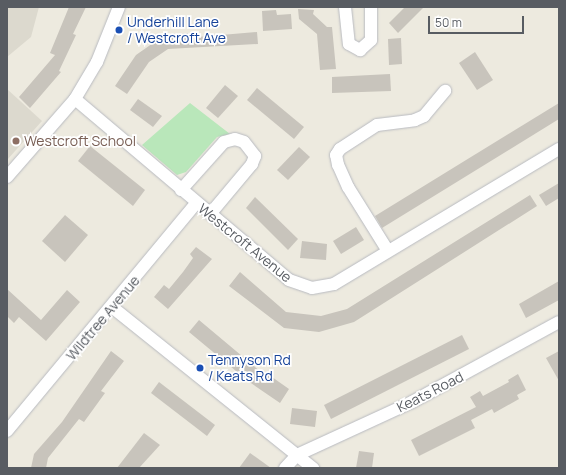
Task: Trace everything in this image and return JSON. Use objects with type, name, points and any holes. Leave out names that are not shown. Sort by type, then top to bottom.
[{"type":"street","points":[[7,177],[74,99],[97,62],[119,7]]},
{"type":"street","points":[[345,7],[349,44],[360,50],[371,40],[371,7]]},
{"type":"street","points":[[388,251],[348,186],[338,165],[336,155],[340,148],[377,125],[415,120],[424,116],[445,91]]},
{"type":"street","name":"Westcroft Avenue","points":[[74,99],[289,280],[302,286],[312,288],[334,284],[559,148]]},
{"type":"street","points":[[181,190],[224,142],[235,139],[244,142],[255,156],[252,164],[210,214]]},
{"type":"street","name":"Wildtree Avenue","points":[[7,431],[112,307],[196,203]]},
{"type":"street","points":[[112,307],[313,468]]},
{"type":"street","name":"Keats Road","points":[[297,455],[412,402],[559,322]]},
{"type":"street","points":[[285,468],[297,455]]},
{"type":"shaded area","points":[[7,7],[39,7],[31,37],[7,57]]},
{"type":"shaded area","name":"Westcroft School","points":[[7,89],[42,121],[7,160]]},
{"type":"green space","points":[[190,103],[230,134],[217,137],[186,172],[177,175],[142,145]]},
{"type":"building","points":[[69,7],[86,7],[73,34],[76,35],[59,71],[61,72],[30,108],[19,97],[55,55],[50,53]]},
{"type":"building","points":[[405,7],[424,7],[398,33],[389,23]]},
{"type":"building","points":[[298,9],[314,10],[313,14],[327,27],[332,27],[336,69],[320,70],[317,34],[299,19]]},
{"type":"building","points":[[276,10],[277,15],[291,14],[292,29],[263,31],[262,11]]},
{"type":"building","points":[[257,32],[258,44],[168,49],[149,62],[127,94],[115,86],[136,55],[166,34],[198,33],[198,37]]},
{"type":"building","points":[[401,38],[402,64],[389,65],[388,39]]},
{"type":"building","points":[[475,52],[493,80],[477,90],[459,63]]},
{"type":"building","points":[[390,74],[391,91],[332,93],[332,77]]},
{"type":"building","points":[[225,85],[238,96],[218,118],[206,108]]},
{"type":"building","points":[[257,88],[304,127],[294,139],[247,100]]},
{"type":"building","points":[[138,99],[162,116],[153,127],[130,110]]},
{"type":"building","points":[[559,103],[559,119],[382,228],[375,216]]},
{"type":"building","points":[[90,146],[145,190],[133,206],[78,161]]},
{"type":"building","points":[[299,147],[310,157],[288,180],[277,170]]},
{"type":"building","points":[[559,183],[559,198],[546,206],[539,195]]},
{"type":"building","points":[[530,195],[537,206],[354,322],[319,332],[284,328],[229,286],[240,272],[286,312],[321,316],[347,309]]},
{"type":"building","points":[[255,197],[298,239],[288,250],[246,208]]},
{"type":"building","points":[[65,215],[88,235],[65,262],[42,241]]},
{"type":"building","points":[[356,227],[364,240],[341,254],[333,241]]},
{"type":"building","points":[[302,241],[327,244],[326,260],[300,258]]},
{"type":"building","points":[[196,247],[212,259],[168,309],[154,297],[164,285],[169,289],[193,258],[190,254]]},
{"type":"building","points":[[559,281],[559,300],[526,318],[519,304]]},
{"type":"building","points":[[7,289],[41,320],[67,290],[80,302],[46,341],[19,317],[14,323],[7,316]]},
{"type":"building","points":[[199,320],[261,372],[262,370],[289,389],[280,403],[248,381],[189,332]]},
{"type":"building","points":[[462,335],[469,349],[331,419],[324,405]]},
{"type":"building","points":[[111,351],[124,361],[101,391],[105,393],[84,422],[79,419],[48,458],[46,468],[31,468],[34,454],[62,422]]},
{"type":"building","points":[[559,351],[559,381],[546,358]]},
{"type":"building","points":[[518,374],[526,390],[517,395],[519,399],[494,413],[492,409],[471,420],[475,428],[419,456],[411,440],[476,407],[470,397],[480,391],[483,396],[509,382],[508,380]]},
{"type":"building","points":[[159,382],[215,425],[207,436],[151,393]]},
{"type":"building","points":[[292,408],[317,411],[315,427],[290,424]]},
{"type":"building","points":[[144,433],[160,445],[139,468],[117,468]]},
{"type":"building","points":[[359,451],[374,453],[372,468],[356,468]]},
{"type":"building","points":[[250,453],[271,468],[239,468]]},
{"type":"place","name":"Underhill Lane / Westcroft Ave","points":[[119,30]]},
{"type":"place","name":"Westcroft School","points":[[16,141]]},
{"type":"place","name":"Tennyson Rd / Keats Rd","points":[[200,368]]}]
